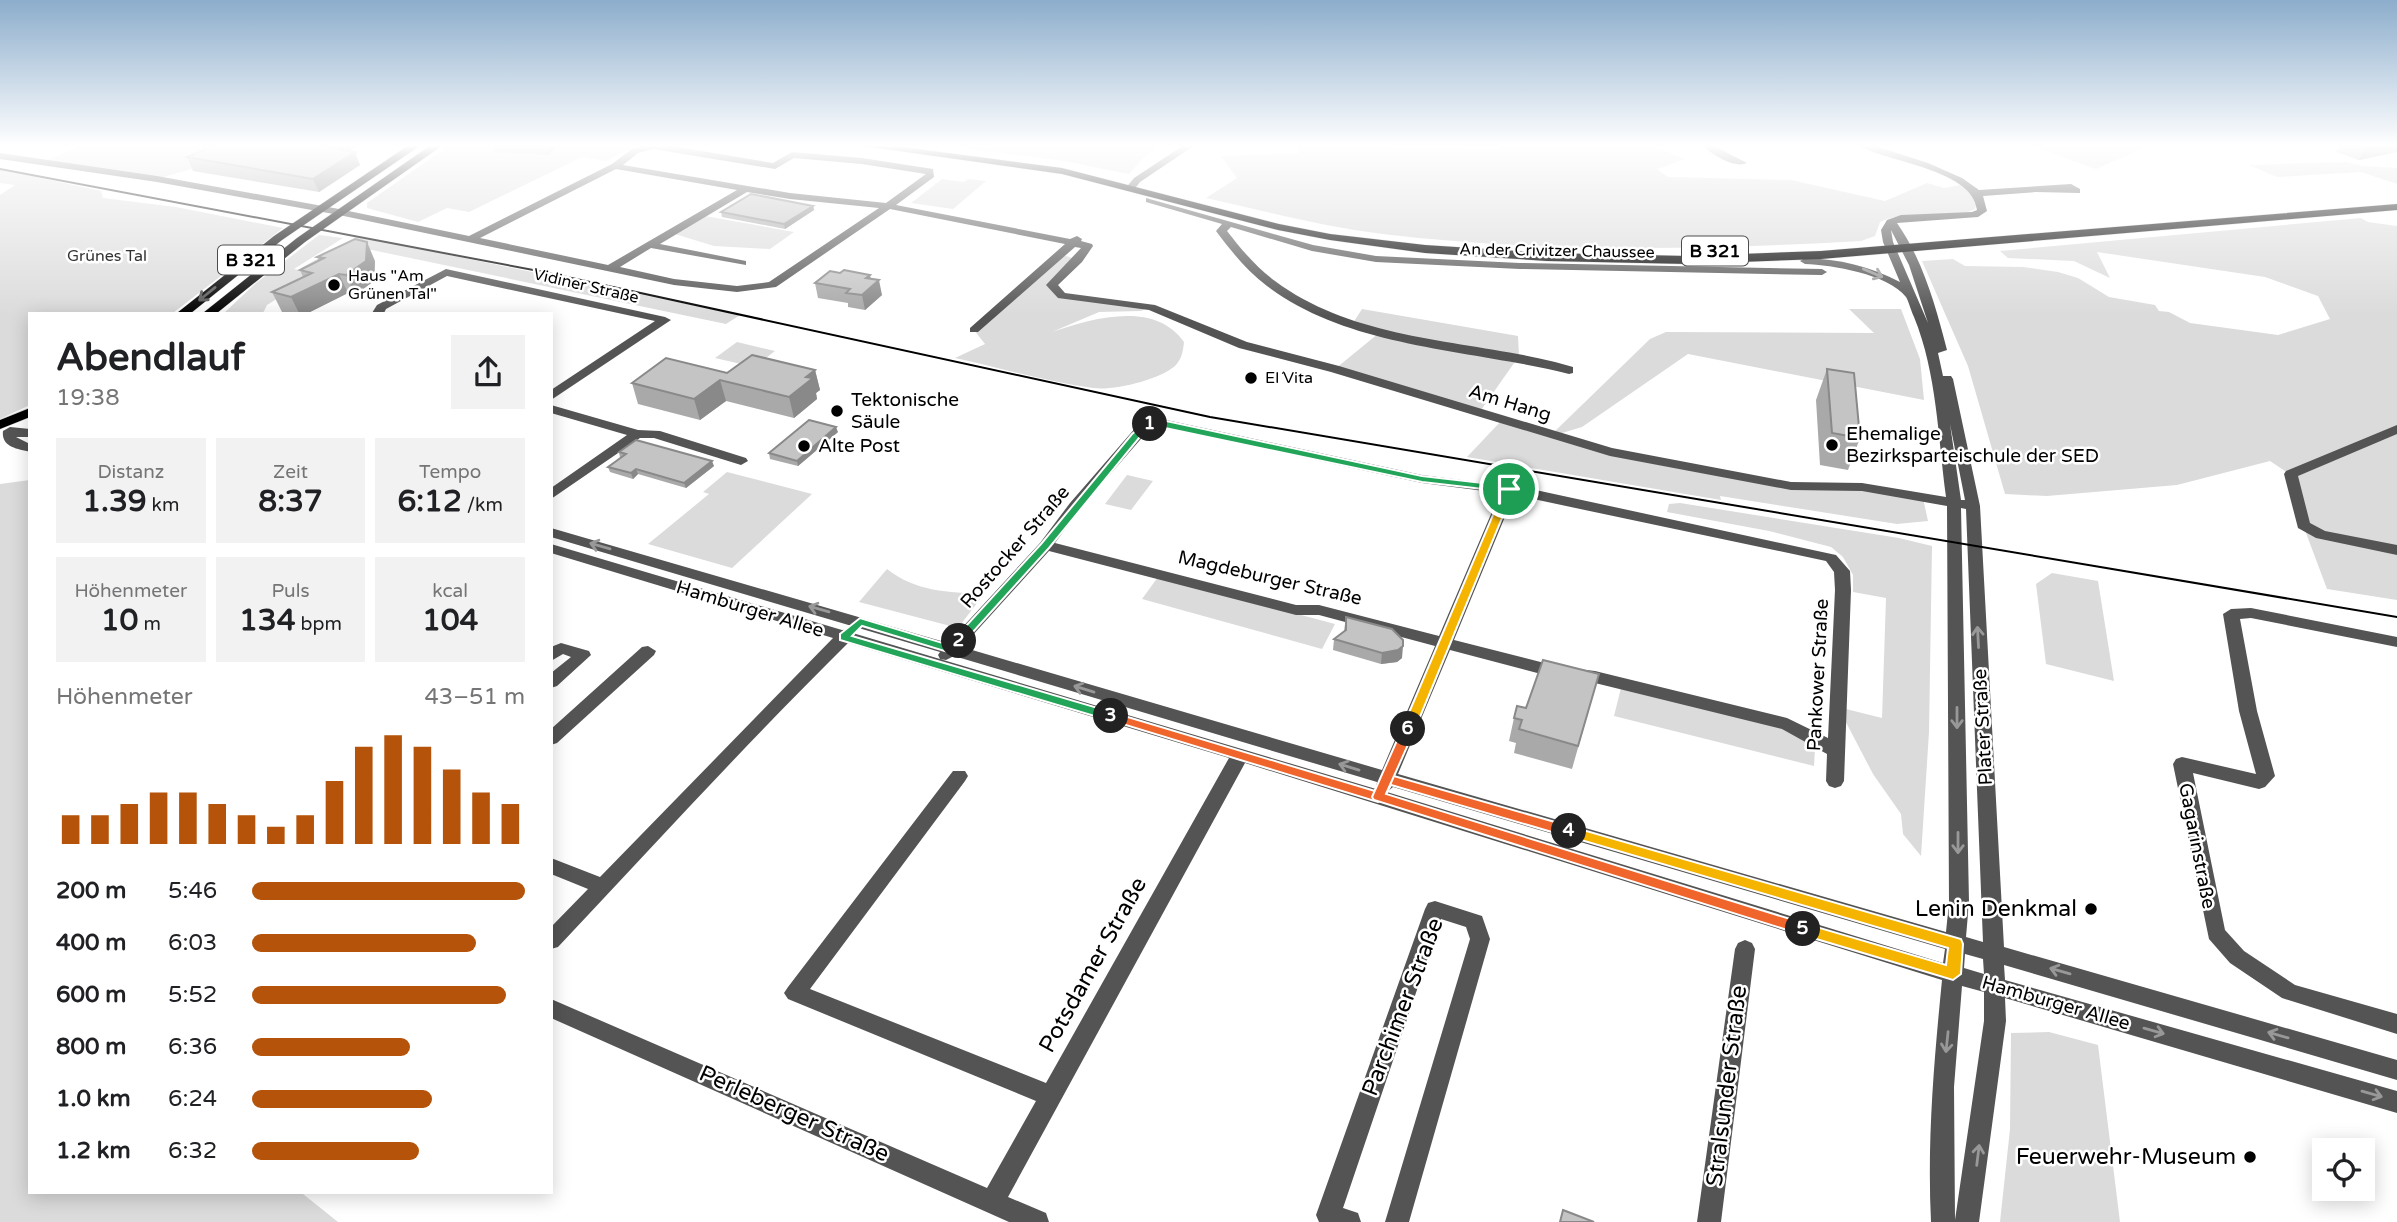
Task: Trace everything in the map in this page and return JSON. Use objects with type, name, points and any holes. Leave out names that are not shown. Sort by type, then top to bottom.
[{"type":"main road","name":"B 321","points":[[184,312],[330,202]]},
{"type":"main road","name":"B 321","points":[[210,312],[354,202]]},
{"type":"main road","name":"An der Crivitzer Chaussee","points":[[1189,202],[1278,227],[1381,244],[1504,255],[1610,259],[1743,259],[2397,207]]},
{"type":"main road","name":"An der Crivitzer Chaussee","points":[[1206,202],[1325,228],[1440,242],[1542,248],[1727,251],[1890,246]]},
{"type":"main road","name":"An der Crivitzer Chaussee","points":[[1904,245],[2385,202]]},
{"type":"main road","points":[[3,431],[27,417]]},
{"type":"street","points":[[280,202],[674,282],[737,289],[772,285],[894,202]]},
{"type":"street","points":[[469,240],[544,202]]},
{"type":"street","points":[[610,269],[723,202]]},
{"type":"street","points":[[855,202],[1071,240]]},
{"type":"street","points":[[1157,202],[1229,223],[1221,231],[1249,264],[1275,286],[1319,309],[1379,333],[1519,356],[1569,370]]},
{"type":"street","points":[[1890,246],[1886,230],[1891,222],[1905,217],[1978,214],[1982,209],[1980,202]]},
{"type":"street","name":"Plater Straße","points":[[1891,222],[1904,245],[1936,325],[1963,505],[1994,954],[1994,1021],[1968,1222]]},
{"type":"street","name":"An der Crivitzer Chaussee","points":[[1229,223],[1312,248],[1376,259],[1508,266],[1822,272]]},
{"type":"street","points":[[974,330],[1071,240]]},
{"type":"street","name":"Am Hang","points":[[1071,240],[1088,246],[1078,260],[1052,285],[1062,296],[1151,307],[1243,345],[1610,452],[1791,486],[1862,487],[1963,505]]},
{"type":"street","points":[[1376,259],[1381,244]]},
{"type":"street","points":[[650,245],[742,263]]},
{"type":"street","name":"Plater Straße","points":[[1890,246],[1927,334],[1963,505],[1959,902],[1943,1087],[1943,1222]]},
{"type":"street","name":"B 321","points":[[1610,259],[1838,263],[1869,271],[1911,295]]},
{"type":"street","name":"Vidiner Straße","points":[[378,312],[381,307],[446,272],[665,320],[553,395]]},
{"type":"street","points":[[553,410],[637,434],[655,434],[741,461]]},
{"type":"street","name":"Rostocker Straße","points":[[937,665],[1045,546],[1075,506],[1142,429],[1157,422],[1422,479],[1509,489]]},
{"type":"street","points":[[2397,429],[2291,474],[2303,525],[2321,535],[2397,550]]},
{"type":"street","points":[[3,431],[28,433]]},
{"type":"street","points":[[3,431],[14,443],[28,448]]},
{"type":"street","points":[[553,494],[637,434]]},
{"type":"street","points":[[0,451],[28,449]]},
{"type":"street","points":[[1378,797],[1509,489]]},
{"type":"street","name":"Pankower Straße","points":[[1509,489],[1831,558],[1842,571],[1835,781]]},
{"type":"street","name":"Hamburger Allee","points":[[553,532],[1387,779],[2397,1070]]},
{"type":"street","name":"Magdeburger Straße","points":[[1045,546],[1063,548],[1296,610],[1319,610],[1560,673],[1595,677],[1787,724],[1835,750]]},
{"type":"street","name":"Hamburger Allee","points":[[553,549],[1240,755],[1953,974],[2397,1102]]},
{"type":"street","name":"Gagarinstraße","points":[[2397,642],[2251,613],[2231,614],[2248,711],[2266,776],[2259,782],[2182,764],[2216,933],[2237,957],[2289,992],[2397,1024]]},
{"type":"street","points":[[553,939],[786,694],[860,621]]},
{"type":"street","points":[[553,654],[561,648],[583,655],[553,680]]},
{"type":"street","points":[[553,737],[648,651]]},
{"type":"street","name":"Potsdamer Straße","points":[[992,1202],[1240,755]]},
{"type":"street","points":[[959,776],[795,993],[1051,1096]]},
{"type":"street","points":[[553,867],[605,887]]},
{"type":"street","name":"Parchimer Straße","points":[[1349,1222],[1328,1214],[1435,909],[1475,922],[1480,939],[1397,1222]]},
{"type":"street","name":"Stralsunder Straße","points":[[1709,1222],[1745,949]]},
{"type":"street","name":"Perleberger Straße","points":[[553,1009],[1037,1222]]},
{"type":"green space","name":"Grünes Tal","points":[[0,202],[136,202],[176,207],[283,228],[174,312],[28,312],[28,406],[0,419]]},
{"type":"green space","points":[[489,202],[469,212],[447,208],[418,222],[367,208],[367,203]]},
{"type":"green space","points":[[912,202],[961,202],[953,209]]},
{"type":"green space","points":[[1224,202],[1976,202],[1975,209],[1964,213],[1904,216],[1880,222],[1875,236],[1861,241],[1682,248],[1562,247],[1442,240],[1316,223]]},
{"type":"green space","points":[[705,216],[794,232],[770,249],[714,246],[675,234]]},
{"type":"green space","points":[[2361,218],[2368,222],[2397,226],[2397,600],[2327,589],[2303,525],[2291,475],[2270,461],[2177,485],[2047,496],[2005,494],[1968,366],[1922,261],[1953,259],[1965,266],[2023,267],[2058,272],[2078,278],[2109,297],[2155,305],[2159,311],[2169,312],[2190,323],[2278,335],[2330,319],[2318,296],[2265,277],[2097,252],[2110,278],[2074,261],[2008,258],[2000,251]]},
{"type":"green space","points":[[319,235],[343,238],[294,269],[309,272],[297,286],[267,305],[264,312],[225,312],[256,283]]},
{"type":"green space","points":[[358,236],[740,315],[726,324],[372,250],[360,250],[309,269],[301,268]]},
{"type":"green space","points":[[1060,254],[1078,260],[1052,285],[1062,296],[1151,307],[1141,311],[1099,312],[1052,332],[1085,322],[1122,316],[1157,321],[1172,329],[1184,342],[1181,358],[1175,366],[1147,380],[1124,386],[1093,388],[955,358],[985,344],[974,330]]},
{"type":"green space","points":[[1362,309],[1518,336],[1519,356],[1479,413],[1335,369],[1379,333],[1353,323]]},
{"type":"green space","points":[[1849,309],[1901,309],[1920,359],[1924,400],[1688,354],[1582,427],[1552,436],[1791,486],[1862,487],[1923,498],[1928,521],[1897,524],[1720,496],[1721,500],[1467,457],[1502,420],[1550,436],[1650,339],[1666,332],[1874,333]]},
{"type":"green space","points":[[737,342],[775,351],[754,367],[715,358]]},
{"type":"green space","points":[[727,472],[812,494],[732,568],[648,544],[709,494],[703,492]]},
{"type":"green space","points":[[1127,475],[1153,481],[1131,510],[1105,504]]},
{"type":"green space","points":[[28,480],[28,1194],[303,1194],[338,1222],[0,1222],[0,484]]},
{"type":"green space","points":[[1680,503],[1899,538],[1932,546],[1929,732],[1921,856],[1903,834],[1901,814],[1873,774],[1838,707],[1882,718],[1886,598],[1853,592],[1853,575],[1843,557],[1831,547],[1769,531],[1667,512],[1669,504]]},
{"type":"green space","points":[[887,569],[898,577],[921,586],[984,594],[958,628],[859,602]]},
{"type":"green space","points":[[2052,573],[2098,581],[2114,681],[2046,664],[2036,584]]},
{"type":"green space","points":[[1158,577],[1335,624],[1322,649],[1142,599]]},
{"type":"green space","points":[[1622,684],[1816,732],[1814,766],[1614,716]]},
{"type":"green space","points":[[2049,1032],[2098,1045],[2120,1222],[2000,1222],[2010,1129],[2011,1033]]},
{"type":"building","points":[[738,202],[792,202],[813,206],[784,224],[721,212]]},
{"type":"building","points":[[355,239],[367,242],[366,261],[346,275],[339,274],[291,297],[272,292],[312,273],[300,270],[324,258],[317,257]]},
{"type":"building","points":[[844,270],[870,275],[866,278],[879,280],[862,295],[846,293],[850,289],[815,283],[830,271],[840,273]]},
{"type":"building","points":[[752,355],[815,370],[806,377],[813,378],[789,397],[720,380],[694,399],[632,383],[666,358],[727,373]]},
{"type":"building","points":[[1827,369],[1854,373],[1860,438],[1832,433]]},
{"type":"building","name":"Alte Post","points":[[809,420],[836,427],[797,461],[769,453]]},
{"type":"building","points":[[636,440],[712,461],[684,483],[636,469],[631,473],[608,467],[626,454],[619,452]]},
{"type":"building","points":[[1346,617],[1392,629],[1403,640],[1403,646],[1398,650],[1382,653],[1334,639],[1346,630]]},
{"type":"building","points":[[1543,660],[1599,674],[1578,746],[1519,729],[1522,720],[1514,718],[1517,706],[1526,708]]},
{"type":"building","points":[[1563,1210],[1594,1222],[1560,1222]]},
{"type":"tram line","points":[[174,202],[544,272],[1210,417],[2397,617]]},
{"type":"place","name":"Haus \"Am Grünen Tal\"","points":[[334,285]]},
{"type":"place","name":"El´Vita","points":[[1251,378]]},
{"type":"place","name":"Tektonische Säule","points":[[837,411]]},
{"type":"place","name":"Ehemalige Bezirksparteischule der SED","points":[[1832,445]]},
{"type":"place","name":"Alte Post","points":[[804,446]]},
{"type":"place","name":"Lenin Denkmal","points":[[2091,909]]},
{"type":"place","name":"Feuerwehr-Museum","points":[[2250,1157]]},
{"type":"route","points":[[1509,489],[1414,711],[1393,768],[1387,779],[1378,797],[1953,974],[1955,944],[1387,779],[1378,797],[844,637],[860,621],[951,649],[1045,546],[1075,506],[1135,436],[1149,424],[1157,422],[1422,479],[1509,489]]}]
